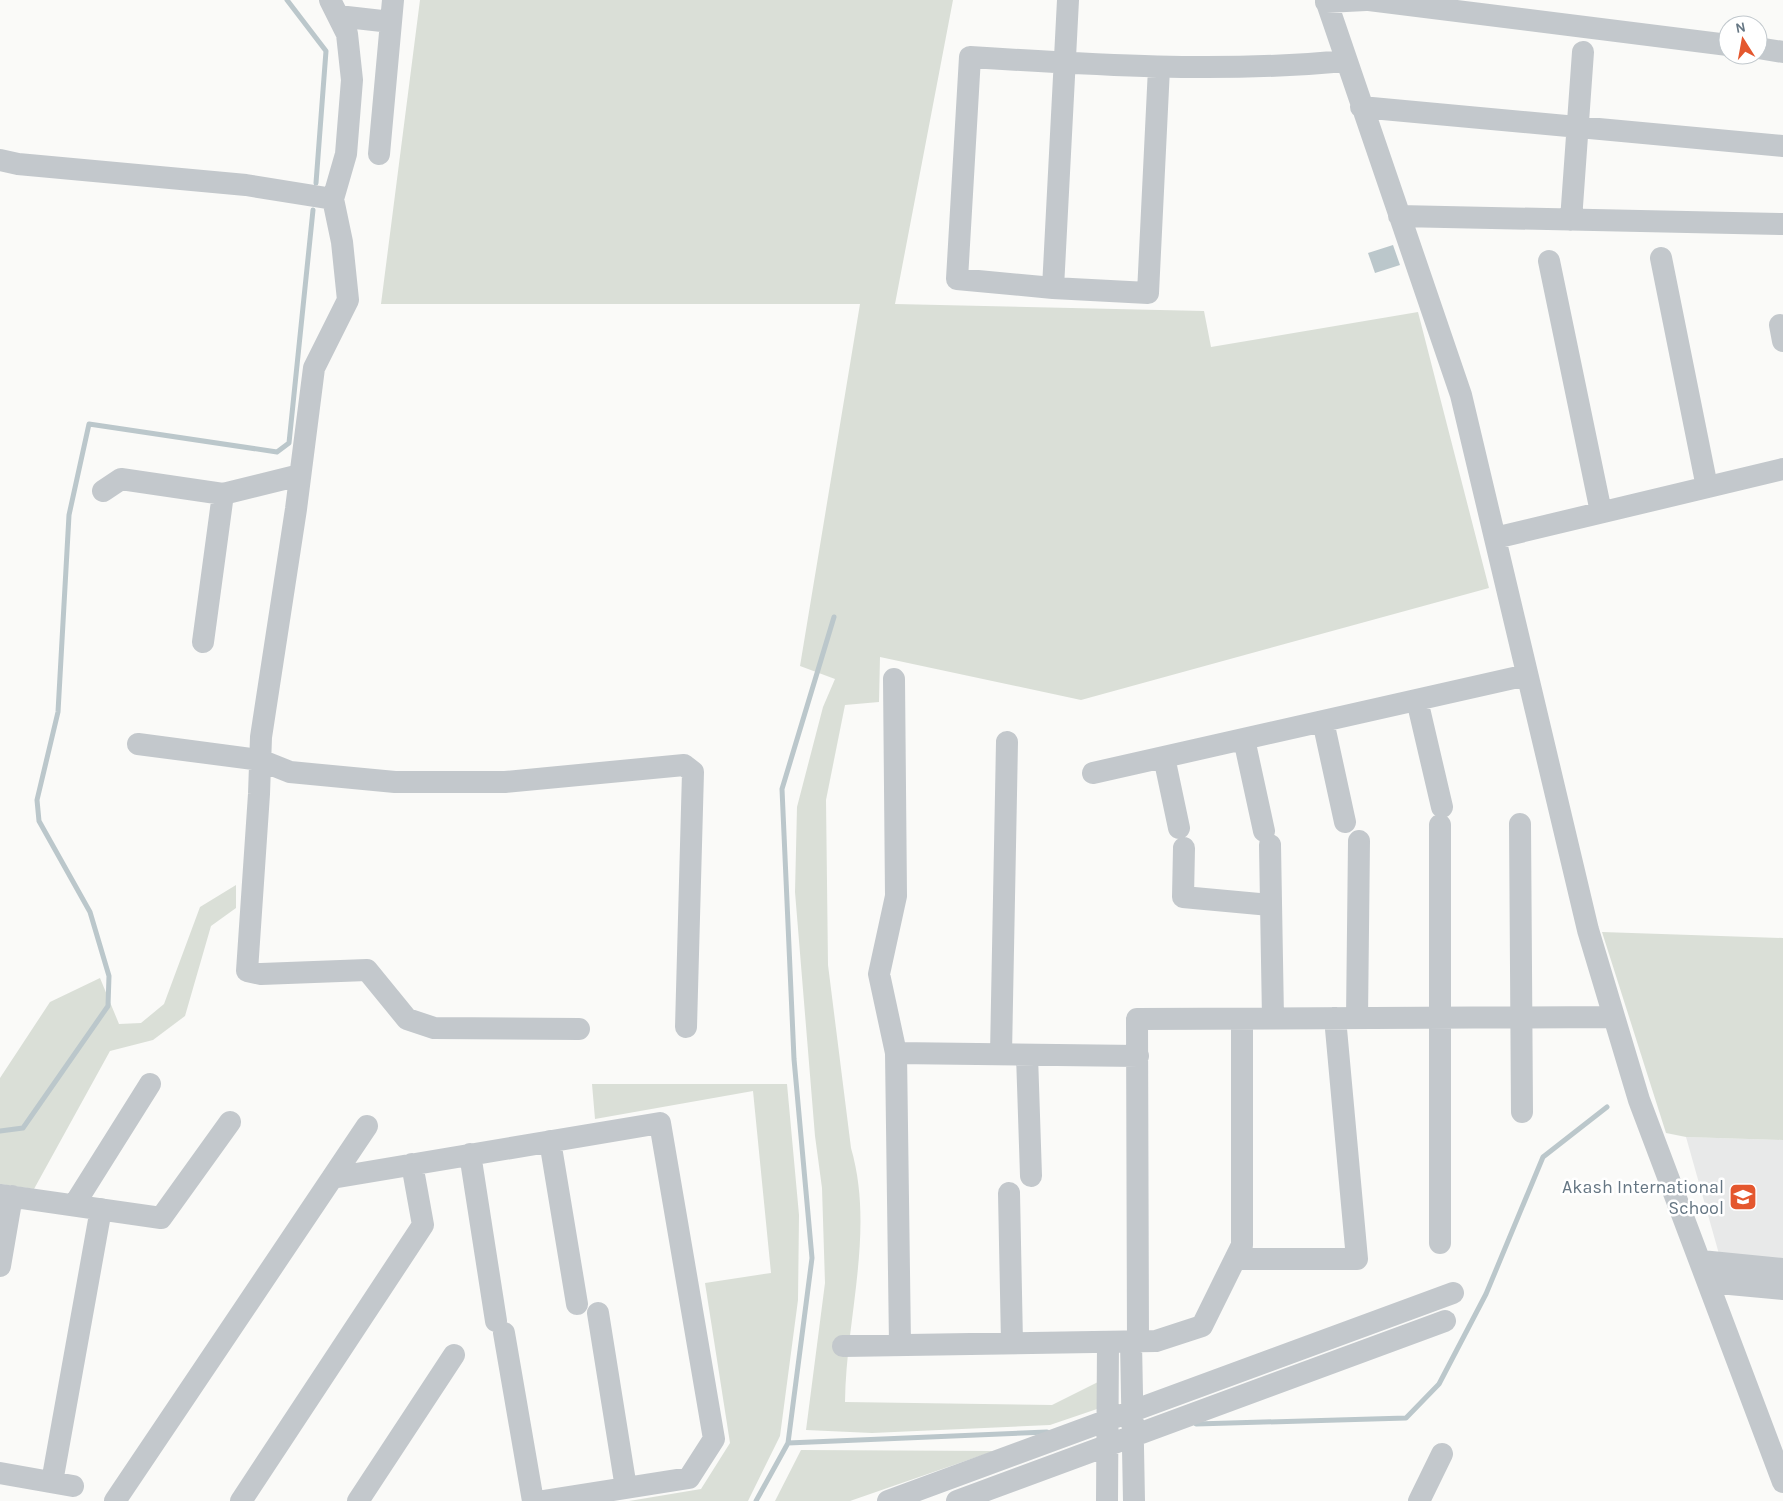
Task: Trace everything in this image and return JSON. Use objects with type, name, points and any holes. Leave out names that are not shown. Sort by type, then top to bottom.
[{"type":"street","points":[[1053,288],[1068,0]]},
{"type":"street","points":[[1718,44],[1368,0],[1326,1],[1460,395],[1588,930],[1639,1100],[1783,1482]]},
{"type":"street","points":[[379,154],[392,11],[334,8],[347,34],[352,80],[346,154],[333,199],[342,242],[348,300],[314,368],[261,737],[247,971],[261,974],[368,970],[407,1019],[434,1028],[579,1029]]},
{"type":"street","points":[[1768,50],[1783,52]]},
{"type":"street","points":[[1571,220],[1583,52]]},
{"type":"street","points":[[1159,68],[1148,293],[1053,288],[957,279],[970,57],[1159,68],[1312,64],[1345,61]]},
{"type":"street","points":[[1361,107],[1783,146]]},
{"type":"street","points":[[0,160],[18,164],[246,185],[333,199]]},
{"type":"street","points":[[1399,216],[1783,224]]},
{"type":"street","points":[[1661,258],[1707,487]]},
{"type":"street","points":[[1549,261],[1601,512]]},
{"type":"street","points":[[1495,538],[1783,469]]},
{"type":"street","points":[[103,491],[121,479],[223,494],[300,476]]},
{"type":"street","points":[[203,642],[223,494]]},
{"type":"street","points":[[1093,773],[1527,675]]},
{"type":"street","points":[[894,679],[896,896],[879,974],[896,1053],[900,1345]]},
{"type":"street","points":[[1417,700],[1441,816],[1439,1017],[1440,1243]]},
{"type":"street","points":[[1323,721],[1345,822]]},
{"type":"street","points":[[1244,739],[1267,838],[1272,1018]]},
{"type":"street","points":[[1001,1054],[1007,742]]},
{"type":"street","points":[[138,744],[260,760],[290,772],[395,782],[505,782],[684,765],[692,772],[686,1026]]},
{"type":"street","points":[[1164,757],[1181,838],[1183,897],[1270,905]]},
{"type":"street","points":[[1520,824],[1522,1112]]},
{"type":"street","points":[[1357,1018],[1359,841]]},
{"type":"street","points":[[1134,1501],[1133,1411],[1138,1019],[1614,1017]]},
{"type":"street","points":[[1236,1259],[1357,1259],[1335,1018]]},
{"type":"street","points":[[843,1346],[1156,1341],[1202,1326],[1242,1245],[1242,1019]]},
{"type":"street","points":[[896,1053],[1138,1056]]},
{"type":"street","points":[[1027,1055],[1031,1176]]},
{"type":"street","points":[[74,1205],[150,1084]]},
{"type":"street","points":[[0,1266],[6,1195],[162,1218],[230,1122]]},
{"type":"street","points":[[332,1178],[660,1123],[714,1439],[689,1478],[543,1501]]},
{"type":"street","points":[[115,1501],[367,1126]]},
{"type":"street","points":[[550,1141],[577,1304]]},
{"type":"street","points":[[470,1154],[533,1501]]},
{"type":"street","points":[[241,1501],[423,1225],[412,1164]]},
{"type":"street","points":[[1010,1193],[1012,1343]]},
{"type":"street","points":[[0,1473],[63,1484],[102,1209]]},
{"type":"street","points":[[1704,1272],[1783,1269]]},
{"type":"street","points":[[1704,1272],[1783,1289]]},
{"type":"street","points":[[888,1501],[1452,1292]]},
{"type":"street","points":[[598,1314],[626,1488]]},
{"type":"street","points":[[957,1501],[1445,1321]]},
{"type":"street","points":[[1107,1501],[1108,1342]]},
{"type":"street","points":[[358,1501],[454,1355]]},
{"type":"street","points":[[1419,1501],[1442,1454]]},
{"type":"shaded area","points":[[420,0],[953,0],[895,304],[1204,311],[1211,347],[1418,312],[1489,588],[1081,700],[880,657],[879,702],[845,705],[826,800],[828,965],[851,1148],[858,1179],[860,1211],[860,1242],[845,1402],[1052,1405],[1098,1382],[1100,1408],[1050,1425],[872,1433],[806,1430],[825,1283],[822,1188],[815,1136],[795,892],[797,807],[823,707],[835,679],[800,666],[860,304],[381,304]]},
{"type":"shaded area","points":[[1393,245],[1400,265],[1375,273],[1368,253]]},
{"type":"shaded area","points":[[236,885],[236,908],[211,926],[185,1016],[153,1040],[110,1051],[34,1189],[0,1184],[0,1078],[50,1002],[100,978],[119,1024],[141,1023],[164,1004],[200,907]]},
{"type":"shaded area","points":[[1602,932],[1783,938],[1783,1140],[1686,1137],[1666,1133]]},
{"type":"shaded area","points":[[592,1084],[787,1084],[799,1215],[798,1300],[780,1436],[748,1501],[629,1501],[701,1489],[730,1443],[705,1283],[771,1273],[753,1091],[595,1119]]},
{"type":"shaded area","name":"Akash International School","points":[[1686,1137],[1783,1140],[1783,1260],[1719,1254]]},
{"type":"shaded area","points":[[801,1450],[994,1451],[850,1501],[775,1501]]},
{"type":"waterway","points":[[287,0],[326,51],[316,183]]},
{"type":"waterway","points":[[0,1131],[23,1128],[108,1006],[109,976],[90,912],[39,821],[37,800],[58,712],[69,515],[89,424],[277,452],[289,443],[313,210]]},
{"type":"waterway","points":[[788,1443],[812,1258],[794,1059],[782,789],[834,617]]},
{"type":"waterway","points":[[1196,1424],[1406,1418],[1439,1384],[1486,1294],[1543,1157],[1607,1107]]},
{"type":"waterway","points":[[756,1501],[788,1443],[1047,1432]]},
{"type":"place","name":"Akash International School","points":[[1743,1197]]}]
